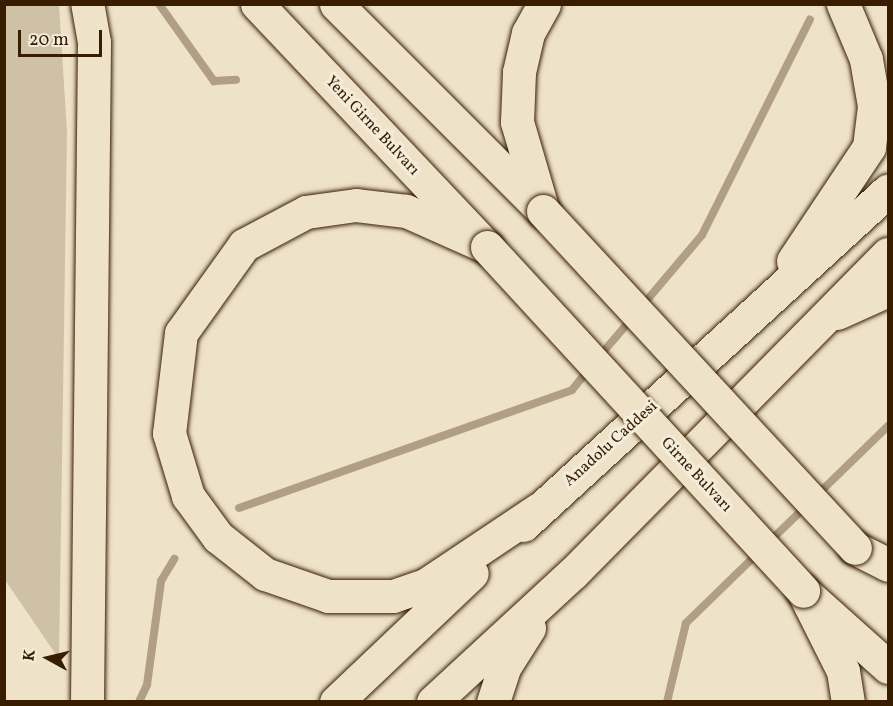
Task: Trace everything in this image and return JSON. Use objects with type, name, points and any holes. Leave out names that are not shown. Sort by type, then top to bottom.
[{"type":"main road","points":[[87,4],[94,77],[87,702]]},
{"type":"main road","name":"Yeni Girne Bulvarı","points":[[257,4],[487,248]]},
{"type":"main road","points":[[336,4],[543,210],[888,581]]},
{"type":"main road","points":[[543,210],[517,122],[519,72],[528,33],[544,4]]},
{"type":"main road","points":[[782,289],[798,250],[869,147],[874,106],[866,59],[843,4]]},
{"type":"main road","name":"Anadolu Caddesi","points":[[336,702],[540,510],[888,190]]},
{"type":"main road","points":[[487,248],[406,211],[356,205],[306,212],[244,245],[181,333],[169,433],[188,496],[218,537],[265,574],[328,596],[393,596],[427,584],[540,510]]},
{"type":"main road","name":"Girne Bulvarı","points":[[487,248],[803,591],[888,667]]},
{"type":"main road","points":[[432,702],[573,573],[816,322],[888,254]]},
{"type":"main road","points":[[816,322],[888,290]]},
{"type":"main road","points":[[855,548],[888,565]]},
{"type":"main road","points":[[493,702],[505,666],[573,573]]},
{"type":"main road","points":[[803,591],[843,670],[848,702]]},
{"type":"shaded area","points":[[4,5],[59,5],[67,132],[59,659],[5,580]]},
{"type":"waterway","points":[[159,4],[214,81],[236,80]]},
{"type":"waterway","points":[[642,306],[702,235],[810,19]]},
{"type":"waterway","points":[[597,359],[634,316]]},
{"type":"waterway","points":[[239,508],[572,390],[589,369]]},
{"type":"waterway","points":[[815,497],[888,426]]},
{"type":"waterway","points":[[768,543],[806,506]]},
{"type":"waterway","points":[[667,702],[686,623],[759,552]]},
{"type":"waterway","points":[[139,702],[147,685],[161,581],[174,559]]}]
